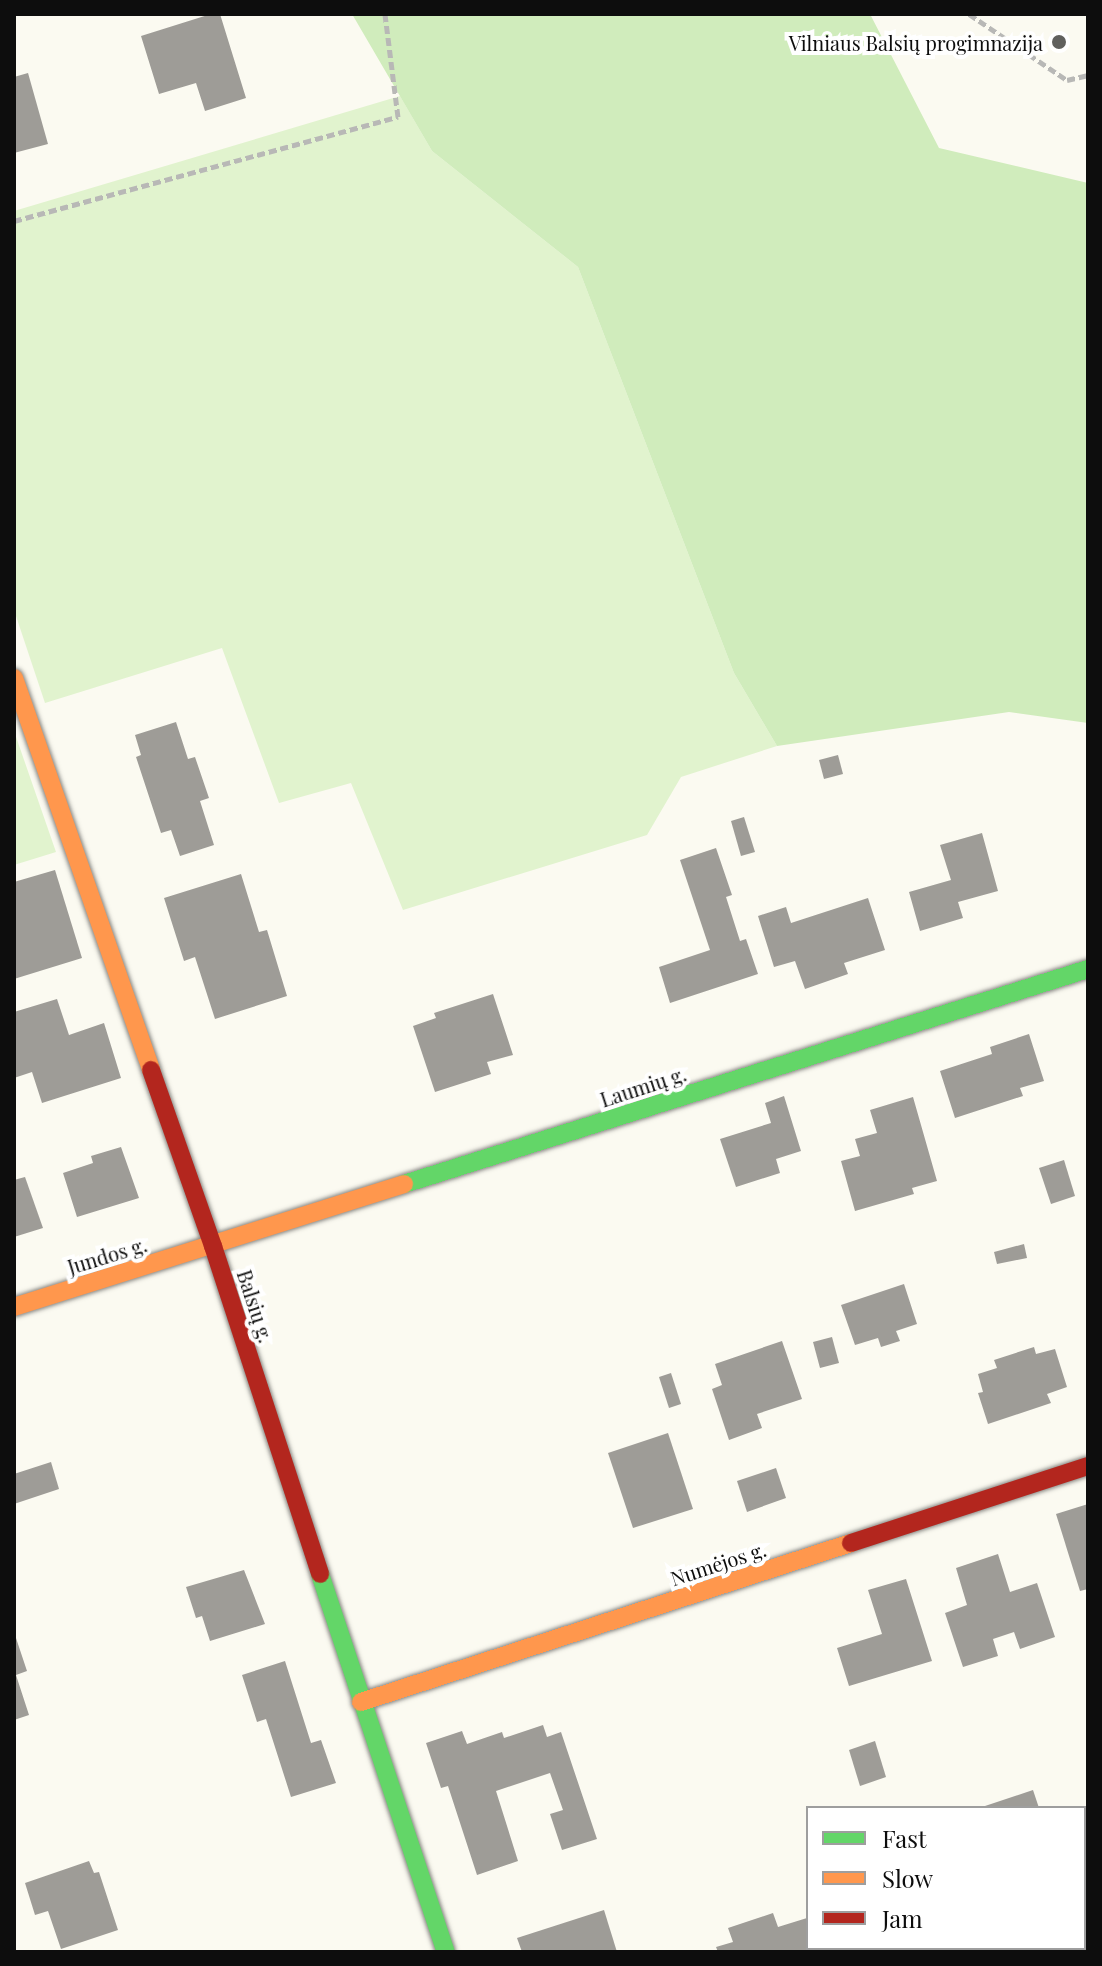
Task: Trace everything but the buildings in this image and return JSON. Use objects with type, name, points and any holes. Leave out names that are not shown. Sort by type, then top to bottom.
[{"type":"street","name":"Balsių g.","points":[[14,678],[213,1246],[446,1952]]},
{"type":"street","name":"Laumių g.","points":[[213,1246],[1088,969]]},
{"type":"street","name":"Jundos g.","points":[[14,1307],[213,1246]]},
{"type":"street","name":"Numėjos g.","points":[[361,1702],[1088,1466]]},
{"type":"path","points":[[14,221],[398,117],[385,14]]},
{"type":"path","points":[[969,14],[1067,80],[1088,75]]},
{"type":"green space","points":[[352,14],[870,14],[939,148],[1088,183],[1088,723],[1009,712],[777,746],[734,673],[578,267],[432,151]]},
{"type":"green space","points":[[400,96],[432,151],[578,267],[734,673],[777,746],[681,777],[647,835],[403,910],[351,783],[279,803],[222,648],[45,703],[14,610],[14,211]]},
{"type":"green space","points":[[14,731],[56,852],[14,865]]},
{"type":"traffic: fast","points":[[404,1184],[1088,969]]},
{"type":"traffic: fast","points":[[320,1574],[446,1952]]},
{"type":"traffic: slow","points":[[14,678],[151,1070]]},
{"type":"traffic: slow","points":[[14,1307],[404,1184]]},
{"type":"traffic: slow","points":[[361,1702],[851,1543]]},
{"type":"traffic: jam","points":[[151,1070],[213,1246],[320,1574]]},
{"type":"traffic: jam","points":[[851,1543],[1088,1466]]},
{"type":"place","name":"Vilniaus Balsių progimnazija","points":[[1059,42]]}]
